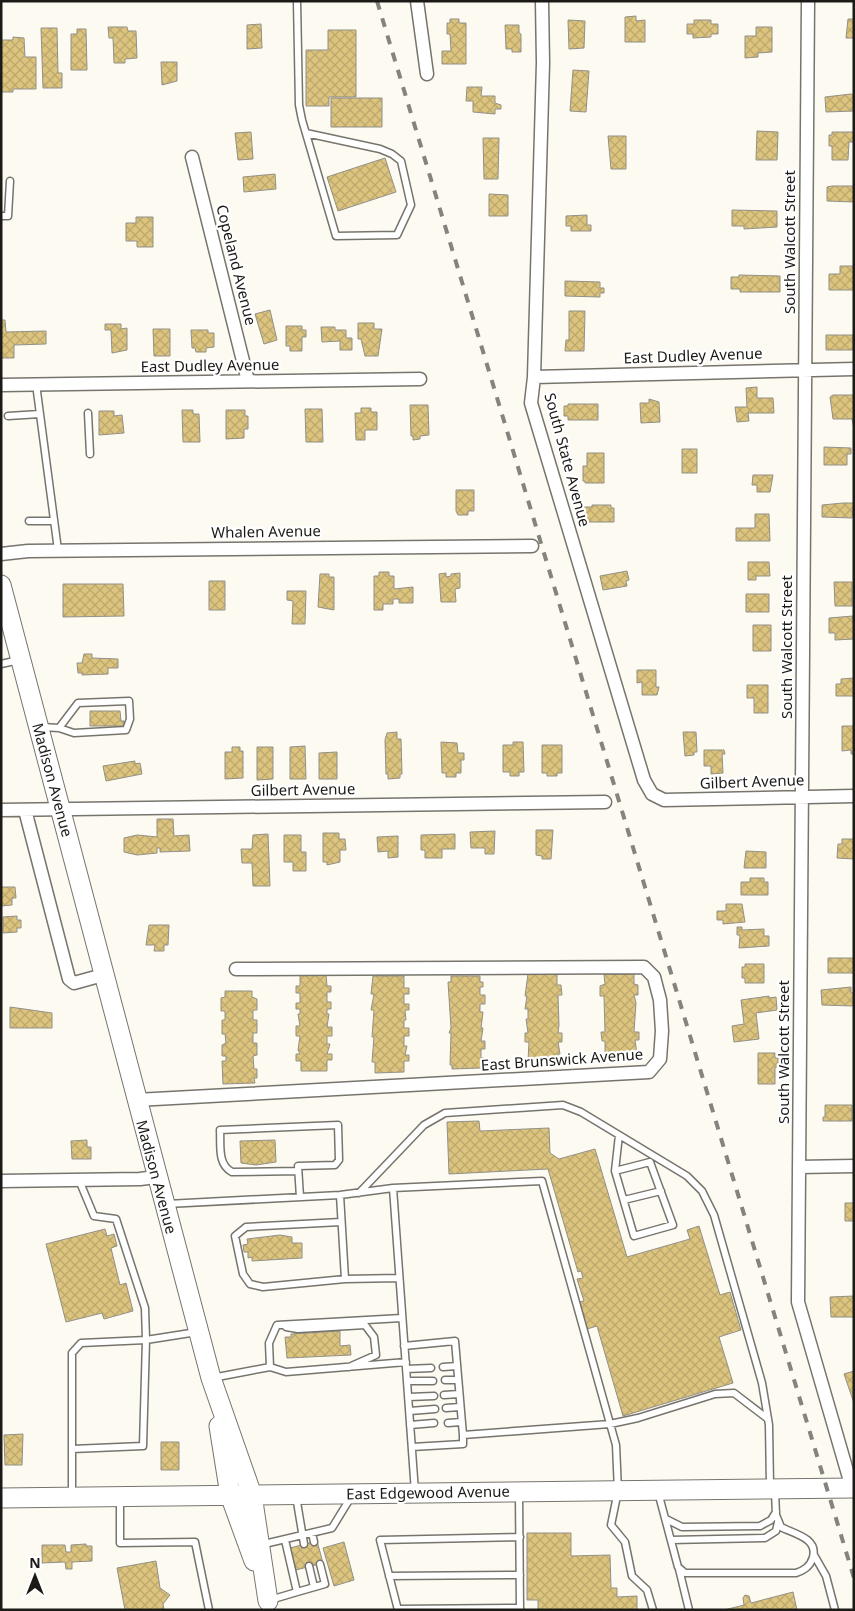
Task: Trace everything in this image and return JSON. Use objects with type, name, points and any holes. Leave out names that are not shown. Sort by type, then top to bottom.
[{"type":"main road","name":"Madison Avenue","points":[[2,588],[198,1332],[211,1378],[252,1495],[270,1605]]},
{"type":"main road","name":"Madison Avenue","points":[[211,1378],[230,1495],[270,1605]]},
{"type":"main road","name":"East Edgewood Avenue","points":[[1,1498],[853,1488]]},
{"type":"street","points":[[418,1],[427,74]]},
{"type":"street","name":"South State Avenue","points":[[542,1],[534,377],[531,403],[644,780],[652,794]]},
{"type":"street","name":"South Walcott Street","points":[[808,1],[798,1302],[853,1488]]},
{"type":"street","name":"Copeland Avenue","points":[[192,157],[248,381]]},
{"type":"street","name":"East Dudley Avenue","points":[[534,377],[854,369]]},
{"type":"street","name":"East Dudley Avenue","points":[[1,385],[420,379]]},
{"type":"street","name":"Whalen Avenue","points":[[1,554],[58,550],[532,546]]},
{"type":"street","name":"Gilbert Avenue","points":[[652,794],[664,800],[854,796]]},
{"type":"street","name":"Gilbert Avenue","points":[[1,810],[606,802]]},
{"type":"street","points":[[25,810],[69,979],[74,982],[103,976]]},
{"type":"street","name":"East Brunswick Avenue","points":[[136,1100],[649,1072],[660,1060],[660,1000],[654,976],[644,967],[236,969]]},
{"type":"street","points":[[800,1167],[854,1166]]},
{"type":"street","points":[[1,1181],[156,1177]]},
{"type":"lane","points":[[297,1],[300,105],[306,133],[336,236],[396,235],[411,205],[401,161],[392,154],[380,149],[306,133]]},
{"type":"lane","points":[[1,216],[8,216],[10,181]]},
{"type":"lane","points":[[36,384],[58,550]]},
{"type":"lane","points":[[88,413],[90,454]]},
{"type":"lane","points":[[8,416],[40,414]]},
{"type":"lane","points":[[29,521],[53,521]]},
{"type":"lane","points":[[1,664],[20,660]]},
{"type":"lane","points":[[38,727],[60,728],[74,733],[126,730],[130,719],[129,701],[78,704],[60,728]]},
{"type":"lane","points":[[359,1193],[424,1125],[445,1113],[564,1105],[581,1112],[688,1176],[702,1191],[714,1215],[762,1383],[768,1419],[773,1489],[778,1522],[781,1527],[809,1540],[813,1547],[814,1555],[826,1576],[835,1610]]},
{"type":"lane","points":[[298,1171],[232,1172],[224,1168],[220,1130],[338,1125],[339,1160],[335,1165],[298,1166],[300,1197]]},
{"type":"lane","points":[[619,1135],[615,1171],[634,1236],[673,1225],[650,1162],[649,1153]]},
{"type":"lane","points":[[615,1171],[650,1162]]},
{"type":"lane","points":[[72,1449],[143,1446],[146,1340],[145,1308],[116,1219],[94,1216],[79,1180]]},
{"type":"lane","points":[[163,1204],[340,1195],[393,1188],[542,1181],[616,1444],[618,1491],[611,1525],[625,1542],[632,1576],[647,1590],[653,1610]]},
{"type":"lane","points":[[393,1188],[415,1494]]},
{"type":"lane","points":[[624,1200],[661,1191]]},
{"type":"lane","points":[[340,1195],[345,1280]]},
{"type":"lane","points":[[341,1222],[246,1227],[235,1236],[243,1274],[250,1284],[263,1287],[345,1280],[399,1278]]},
{"type":"lane","points":[[277,1325],[402,1318]]},
{"type":"lane","points":[[270,1366],[269,1343],[277,1325]]},
{"type":"lane","points":[[277,1325],[298,1329],[365,1325],[374,1337],[376,1354],[349,1366]]},
{"type":"lane","points":[[72,1497],[72,1353],[81,1343],[146,1340],[198,1332]]},
{"type":"lane","points":[[404,1346],[454,1341],[457,1366],[463,1444],[412,1447]]},
{"type":"lane","points":[[211,1378],[270,1366],[286,1372],[349,1366],[431,1368]]},
{"type":"lane","points":[[443,1367],[457,1366]]},
{"type":"lane","points":[[445,1380],[458,1380]]},
{"type":"lane","points":[[407,1382],[433,1381]]},
{"type":"lane","points":[[462,1435],[610,1424],[715,1394],[734,1393],[768,1419]]},
{"type":"lane","points":[[444,1395],[459,1394]]},
{"type":"lane","points":[[408,1397],[434,1396]]},
{"type":"lane","points":[[446,1408],[460,1407]]},
{"type":"lane","points":[[410,1411],[435,1409]]},
{"type":"lane","points":[[448,1423],[461,1422]]},
{"type":"lane","points":[[410,1425],[434,1423]]},
{"type":"lane","points":[[657,1490],[690,1610]]},
{"type":"lane","points":[[519,1493],[520,1537],[520,1609],[398,1609],[380,1540],[520,1537]]},
{"type":"lane","points":[[260,1546],[332,1528],[353,1494]]},
{"type":"lane","points":[[296,1495],[304,1544]]},
{"type":"lane","points":[[120,1497],[120,1543],[196,1542],[209,1610]]},
{"type":"lane","points":[[665,1518],[682,1528],[760,1526],[771,1520],[776,1512]]},
{"type":"lane","points":[[671,1540],[765,1538],[776,1531],[778,1522]]},
{"type":"lane","points":[[312,1533],[314,1542]]},
{"type":"lane","points":[[284,1540],[296,1592]]},
{"type":"lane","points":[[678,1568],[685,1574],[796,1573],[806,1570],[814,1555]]},
{"type":"lane","points":[[270,1605],[296,1592],[325,1584],[320,1564]]},
{"type":"lane","points":[[309,1566],[314,1587]]},
{"type":"lane","points":[[389,1576],[520,1574]]},
{"type":"building","points":[[636,16],[636,21],[645,20],[645,42],[625,42],[625,17]]},
{"type":"building","points":[[450,19],[459,19],[459,23],[466,23],[466,64],[442,64],[442,51],[451,51],[450,34],[447,34],[447,23],[450,23]]},
{"type":"building","points":[[848,19],[854,19],[854,38],[846,38]]},
{"type":"building","points":[[568,20],[585,21],[584,48],[569,49]]},
{"type":"building","points":[[694,20],[711,20],[711,24],[718,24],[718,34],[711,34],[711,37],[693,38],[693,34],[687,34],[687,24],[694,24]]},
{"type":"building","points":[[261,24],[262,48],[247,49],[247,25]]},
{"type":"building","points":[[505,25],[519,25],[521,52],[512,52],[512,49],[506,49]]},
{"type":"building","points":[[108,27],[127,27],[128,31],[136,31],[137,58],[125,59],[125,63],[114,63],[113,38],[109,38]]},
{"type":"building","points":[[756,27],[772,27],[772,52],[758,53],[758,57],[745,58],[745,36],[756,36]]},
{"type":"building","points":[[41,28],[57,28],[58,73],[62,73],[62,88],[43,88]]},
{"type":"building","points":[[77,29],[86,29],[87,70],[71,70],[71,34],[77,34]]},
{"type":"building","points":[[328,30],[356,30],[356,97],[329,97],[329,106],[306,106],[306,50],[328,50]]},
{"type":"building","points":[[13,37],[24,38],[25,57],[36,57],[36,89],[13,89],[13,92],[1,92],[1,40],[13,40]]},
{"type":"building","points":[[161,62],[177,62],[177,81],[162,85]]},
{"type":"building","points":[[573,70],[589,71],[586,112],[570,111]]},
{"type":"building","points":[[467,87],[482,87],[481,96],[495,96],[495,103],[501,105],[501,109],[495,109],[495,114],[473,112],[473,101],[466,101]]},
{"type":"building","points":[[854,95],[854,111],[826,112],[825,97]]},
{"type":"building","points":[[331,98],[382,98],[382,127],[331,127]]},
{"type":"building","points":[[757,131],[778,132],[777,160],[756,160]]},
{"type":"building","points":[[251,132],[253,159],[238,160],[235,133]]},
{"type":"building","points":[[832,132],[854,132],[854,142],[849,142],[848,160],[832,160],[832,146],[829,146],[829,135],[832,135]]},
{"type":"building","points":[[608,136],[626,136],[626,169],[611,169]]},
{"type":"building","points":[[483,138],[499,138],[498,179],[484,179]]},
{"type":"building","points":[[385,158],[396,192],[338,211],[327,177]]},
{"type":"building","points":[[275,174],[276,189],[244,192],[243,177]]},
{"type":"building","points":[[854,186],[854,202],[827,201],[827,187]]},
{"type":"building","points":[[489,194],[508,195],[508,216],[489,216]]},
{"type":"building","points":[[732,210],[777,211],[777,227],[744,229],[744,226],[732,226]]},
{"type":"building","points":[[587,215],[587,225],[591,225],[591,231],[571,231],[571,226],[566,226],[566,216]]},
{"type":"building","points":[[136,217],[153,217],[153,247],[137,247],[137,241],[126,241],[126,223],[136,223]]},
{"type":"building","points":[[840,266],[854,266],[854,290],[829,290],[829,274],[840,274]]},
{"type":"building","points":[[739,275],[780,276],[780,292],[740,292],[740,289],[731,289],[731,277],[739,277]]},
{"type":"building","points":[[565,281],[600,282],[600,288],[604,288],[604,293],[600,293],[600,297],[565,296]]},
{"type":"building","points":[[270,310],[277,340],[264,344],[255,314]]},
{"type":"building","points":[[569,311],[585,311],[584,351],[565,351],[566,340],[569,340]]},
{"type":"building","points":[[1,320],[5,320],[6,332],[46,331],[46,344],[14,345],[14,358],[1,358]]},
{"type":"building","points":[[358,323],[374,323],[374,329],[382,329],[378,356],[365,356],[361,339],[358,339]]},
{"type":"building","points":[[105,324],[121,324],[121,329],[127,328],[127,350],[112,353],[111,330],[105,330]]},
{"type":"building","points":[[286,326],[302,326],[302,330],[306,330],[306,337],[302,337],[302,351],[290,351],[290,346],[286,346]]},
{"type":"building","points":[[321,327],[335,327],[335,330],[346,330],[346,338],[352,338],[352,350],[340,350],[340,341],[322,342]]},
{"type":"building","points":[[153,329],[170,329],[170,356],[154,356]]},
{"type":"building","points":[[191,330],[208,330],[208,333],[214,333],[214,347],[206,348],[206,352],[196,352],[195,348],[192,348]]},
{"type":"building","points":[[826,335],[853,335],[853,350],[826,350]]},
{"type":"building","points":[[757,387],[757,398],[773,398],[774,413],[748,413],[749,421],[737,422],[735,407],[747,407],[746,388]]},
{"type":"building","points":[[833,395],[854,395],[854,429],[852,419],[833,419],[830,397]]},
{"type":"building","points":[[649,399],[659,402],[660,422],[641,423],[640,403],[649,403]]},
{"type":"building","points":[[568,404],[598,404],[598,420],[568,420],[568,416],[564,416],[564,406],[568,406]]},
{"type":"building","points":[[410,405],[428,405],[429,435],[420,436],[420,439],[413,440],[413,436],[411,436]]},
{"type":"building","points":[[361,408],[371,408],[371,412],[377,412],[377,430],[365,430],[365,440],[356,440],[355,413],[361,413]]},
{"type":"building","points":[[305,409],[322,409],[323,442],[306,442]]},
{"type":"building","points":[[182,410],[193,410],[193,414],[199,414],[200,442],[183,442]]},
{"type":"building","points":[[226,410],[245,410],[245,416],[248,416],[248,429],[244,429],[244,438],[226,439]]},
{"type":"building","points":[[99,411],[114,411],[114,416],[122,415],[124,433],[99,435]]},
{"type":"building","points":[[824,447],[851,448],[851,454],[847,454],[847,465],[824,465]]},
{"type":"building","points":[[682,449],[697,449],[697,473],[682,473]]},
{"type":"building","points":[[587,453],[604,453],[604,483],[585,483],[583,481],[583,466],[587,466]]},
{"type":"building","points":[[753,475],[773,475],[770,492],[757,492],[757,485],[752,485]]},
{"type":"building","points":[[456,490],[474,490],[474,511],[468,511],[468,515],[458,515],[456,511]]},
{"type":"building","points":[[854,503],[852,518],[822,517],[822,505]]},
{"type":"building","points":[[592,505],[611,505],[611,508],[614,508],[614,522],[584,522],[584,507],[592,507]]},
{"type":"building","points":[[755,514],[769,514],[770,541],[736,541],[736,528],[755,528]]},
{"type":"building","points":[[748,562],[769,562],[770,576],[756,576],[756,580],[748,580]]},
{"type":"building","points":[[627,571],[629,580],[626,581],[627,586],[603,590],[600,576]]},
{"type":"building","points":[[379,572],[389,572],[389,576],[394,576],[394,589],[413,587],[413,603],[399,603],[399,599],[393,599],[393,604],[383,604],[383,610],[374,610],[374,576],[379,576]]},
{"type":"building","points":[[446,573],[446,577],[451,576],[451,574],[460,573],[460,588],[455,589],[456,602],[441,602],[439,574]]},
{"type":"building","points":[[320,574],[329,574],[329,577],[334,577],[334,610],[318,607]]},
{"type":"building","points":[[209,581],[225,581],[225,610],[209,610]]},
{"type":"building","points":[[834,582],[852,582],[852,606],[835,606]]},
{"type":"building","points":[[63,584],[123,584],[124,616],[63,617]]},
{"type":"building","points":[[287,591],[306,591],[305,624],[292,624],[293,601],[287,600]]},
{"type":"building","points":[[746,594],[769,594],[769,612],[746,612]]},
{"type":"building","points":[[853,616],[854,639],[835,640],[835,633],[829,633],[829,618]]},
{"type":"building","points":[[753,625],[771,625],[771,651],[753,651]]},
{"type":"building","points":[[84,654],[92,654],[92,658],[118,659],[118,668],[108,668],[108,674],[82,675],[82,673],[78,673],[77,663],[82,663]]},
{"type":"building","points":[[637,670],[656,670],[656,687],[659,687],[657,695],[642,695],[642,682],[637,683]]},
{"type":"building","points":[[854,678],[854,696],[836,696],[836,684],[841,684],[841,679]]},
{"type":"building","points":[[747,685],[768,685],[768,713],[754,713],[754,698],[747,698]]},
{"type":"building","points":[[90,711],[120,711],[121,721],[124,721],[124,726],[90,726]]},
{"type":"building","points":[[842,726],[854,726],[854,754],[851,754],[851,750],[842,751]]},
{"type":"building","points":[[397,732],[397,739],[401,739],[402,774],[400,774],[400,778],[388,779],[388,774],[386,774],[385,740],[387,733]]},
{"type":"building","points":[[683,732],[696,732],[697,752],[694,752],[694,755],[685,756]]},
{"type":"building","points":[[441,742],[457,743],[458,753],[464,753],[464,760],[461,760],[461,773],[456,773],[456,777],[446,777],[446,773],[442,773]]},
{"type":"building","points":[[513,742],[523,742],[524,772],[519,772],[519,776],[510,776],[510,772],[503,772],[503,745],[513,745]]},
{"type":"building","points":[[542,745],[562,745],[562,773],[557,773],[557,776],[547,776],[547,773],[542,773]]},
{"type":"building","points":[[305,746],[306,779],[290,779],[290,747]]},
{"type":"building","points":[[232,747],[240,747],[240,751],[243,751],[243,778],[225,779],[225,752],[232,752]]},
{"type":"building","points":[[257,747],[273,747],[273,779],[257,780]]},
{"type":"building","points":[[704,750],[724,750],[725,754],[722,754],[723,773],[711,774],[711,766],[704,766]]},
{"type":"building","points":[[337,752],[337,779],[319,779],[319,753]]},
{"type":"building","points":[[135,761],[135,764],[140,763],[142,774],[106,781],[103,766]]},
{"type":"building","points":[[157,819],[173,819],[174,836],[189,835],[190,851],[160,852],[160,848],[157,848],[157,853],[137,855],[124,852],[124,838],[137,835],[157,837]]},
{"type":"building","points":[[536,830],[553,830],[551,859],[542,859],[542,856],[536,855]]},
{"type":"building","points":[[495,831],[494,854],[485,854],[485,848],[471,848],[470,832]]},
{"type":"building","points":[[323,833],[339,833],[339,839],[345,839],[346,850],[340,850],[340,862],[327,865],[327,862],[323,862]]},
{"type":"building","points":[[268,834],[270,886],[253,886],[252,863],[242,863],[241,849],[252,849],[253,835]]},
{"type":"building","points":[[455,834],[455,849],[442,849],[442,858],[425,858],[425,850],[421,850],[421,835]]},
{"type":"building","points":[[284,835],[301,835],[301,852],[306,852],[306,871],[293,871],[293,862],[284,862]]},
{"type":"building","points":[[398,836],[398,857],[388,858],[388,851],[378,852],[377,837]]},
{"type":"building","points":[[842,839],[854,839],[854,859],[837,858],[838,844],[842,844]]},
{"type":"building","points":[[746,851],[766,852],[766,868],[744,868]]},
{"type":"building","points":[[750,878],[764,878],[764,882],[768,882],[768,895],[741,895],[741,882],[750,882]]},
{"type":"building","points":[[1,887],[15,887],[16,898],[12,898],[12,905],[1,906]]},
{"type":"building","points":[[726,904],[742,904],[745,922],[723,924],[723,920],[717,920],[717,911],[726,911]]},
{"type":"building","points":[[17,916],[17,920],[21,920],[21,928],[17,928],[17,932],[3,933],[3,917]]},
{"type":"building","points":[[149,925],[169,925],[168,945],[164,945],[164,951],[154,951],[155,945],[146,945]]},
{"type":"building","points":[[737,927],[742,927],[742,930],[764,929],[764,936],[769,936],[769,946],[739,948],[740,935],[737,935]]},
{"type":"building","points":[[828,958],[854,958],[854,973],[828,973]]},
{"type":"building","points":[[745,964],[764,964],[764,983],[745,983],[745,978],[742,978],[742,967],[745,967]]},
{"type":"building","points":[[528,974],[557,974],[557,985],[561,985],[562,995],[558,995],[558,1033],[562,1033],[562,1042],[558,1042],[560,1054],[558,1054],[558,1061],[528,1061],[529,1042],[525,1042],[525,1033],[528,1033],[526,1019],[528,1019],[528,1009],[525,1009],[527,996],[525,996]]},
{"type":"building","points":[[604,974],[634,974],[634,984],[638,985],[638,995],[634,995],[636,1003],[634,1032],[639,1032],[639,1040],[635,1040],[637,1054],[635,1059],[605,1059],[605,1041],[602,1041],[601,1032],[605,1032],[604,996],[600,996],[600,986],[605,984]]},
{"type":"building","points":[[300,975],[326,975],[327,986],[331,986],[331,992],[327,992],[327,1002],[331,1002],[331,1009],[327,1009],[327,1014],[329,1014],[327,1027],[332,1027],[332,1036],[327,1036],[327,1044],[330,1044],[327,1054],[332,1054],[332,1060],[327,1060],[327,1071],[301,1071],[301,1061],[296,1061],[296,1054],[300,1054],[298,1050],[300,1036],[296,1036],[296,1026],[300,1026],[298,1014],[300,1014],[300,1009],[296,1009],[296,1003],[300,1003],[300,993],[296,993],[296,986],[300,986]]},
{"type":"building","points":[[373,976],[404,976],[404,988],[409,988],[409,994],[404,994],[404,1004],[409,1004],[409,1010],[405,1010],[406,1020],[404,1020],[404,1028],[409,1028],[409,1036],[404,1036],[404,1046],[407,1046],[405,1055],[409,1055],[409,1061],[404,1061],[404,1072],[375,1073],[375,1062],[372,1062],[374,1010],[371,1010],[374,994],[371,994]]},
{"type":"building","points":[[451,976],[480,976],[480,982],[483,982],[483,987],[480,987],[480,995],[485,995],[485,1004],[480,1004],[480,1012],[483,1012],[481,1041],[485,1041],[485,1049],[481,1049],[481,1058],[484,1058],[484,1062],[481,1062],[481,1068],[452,1069],[452,1065],[450,1065],[451,1033],[449,1033],[451,1028],[448,982],[451,982]]},
{"type":"building","points":[[851,987],[851,993],[854,993],[854,1004],[852,1006],[822,1005],[821,990]]},
{"type":"building","points":[[225,991],[252,991],[252,997],[257,999],[257,1010],[253,1010],[253,1020],[257,1020],[257,1033],[253,1033],[253,1043],[257,1043],[257,1055],[253,1056],[254,1069],[257,1069],[257,1078],[254,1078],[255,1083],[223,1084],[222,1061],[226,1061],[226,1056],[222,1056],[222,1045],[226,1043],[225,1034],[222,1034],[222,1020],[225,1020],[225,1011],[221,1011],[221,998],[225,997]]},
{"type":"building","points":[[769,996],[769,998],[776,997],[777,1010],[756,1013],[759,1039],[734,1042],[732,1026],[744,1024],[741,1000]]},
{"type":"building","points":[[10,1007],[52,1013],[52,1028],[10,1028]]},
{"type":"building","points":[[758,1053],[775,1053],[775,1058],[778,1058],[778,1067],[775,1067],[775,1084],[758,1084]]},
{"type":"building","points":[[825,1105],[852,1105],[852,1121],[823,1121]]},
{"type":"building","points":[[479,1121],[480,1131],[549,1128],[550,1153],[559,1159],[595,1149],[627,1257],[690,1239],[687,1230],[699,1226],[720,1295],[730,1292],[741,1330],[719,1337],[733,1383],[623,1416],[597,1326],[587,1329],[579,1302],[584,1301],[577,1279],[583,1278],[581,1271],[578,1272],[548,1169],[449,1174],[447,1122]]},
{"type":"building","points":[[87,1140],[87,1147],[91,1147],[91,1159],[72,1159],[71,1141]]},
{"type":"building","points":[[275,1140],[276,1162],[256,1165],[241,1163],[240,1141]]},
{"type":"building","points":[[845,1203],[854,1203],[854,1221],[845,1221]]},
{"type":"building","points":[[105,1229],[107,1236],[114,1234],[117,1246],[111,1248],[120,1285],[126,1283],[133,1311],[104,1319],[102,1313],[66,1322],[46,1244]]},
{"type":"building","points":[[280,1235],[292,1237],[292,1243],[302,1243],[302,1258],[252,1261],[252,1257],[248,1258],[248,1252],[244,1252],[243,1245],[248,1244],[247,1239]]},
{"type":"building","points":[[854,1296],[854,1317],[831,1317],[830,1297]]},
{"type":"building","points":[[340,1331],[340,1346],[350,1345],[351,1355],[287,1358],[285,1337],[291,1337],[291,1334]]},
{"type":"building","points":[[854,1371],[854,1403],[844,1374]]},
{"type":"building","points":[[23,1434],[22,1465],[5,1465],[4,1435]]},
{"type":"building","points":[[161,1442],[179,1442],[179,1470],[161,1470]]},
{"type":"building","points":[[527,1533],[571,1533],[571,1556],[610,1555],[611,1588],[617,1588],[617,1597],[637,1596],[637,1610],[538,1610],[538,1600],[527,1600]]},
{"type":"building","points":[[317,1541],[323,1563],[296,1570],[290,1548]]},
{"type":"building","points":[[344,1542],[354,1580],[334,1586],[323,1548]]},
{"type":"building","points":[[86,1544],[86,1546],[92,1546],[92,1561],[72,1562],[72,1569],[66,1569],[65,1562],[42,1563],[42,1545],[65,1545],[66,1552],[71,1552],[71,1545]]},
{"type":"building","points":[[156,1561],[160,1588],[170,1595],[163,1604],[164,1610],[125,1610],[117,1568]]},
{"type":"building","points":[[793,1592],[797,1610],[724,1610],[744,1605],[743,1598],[745,1595],[749,1596],[751,1603]]},
{"type":"railway","points":[[377,1],[854,1578]]}]
